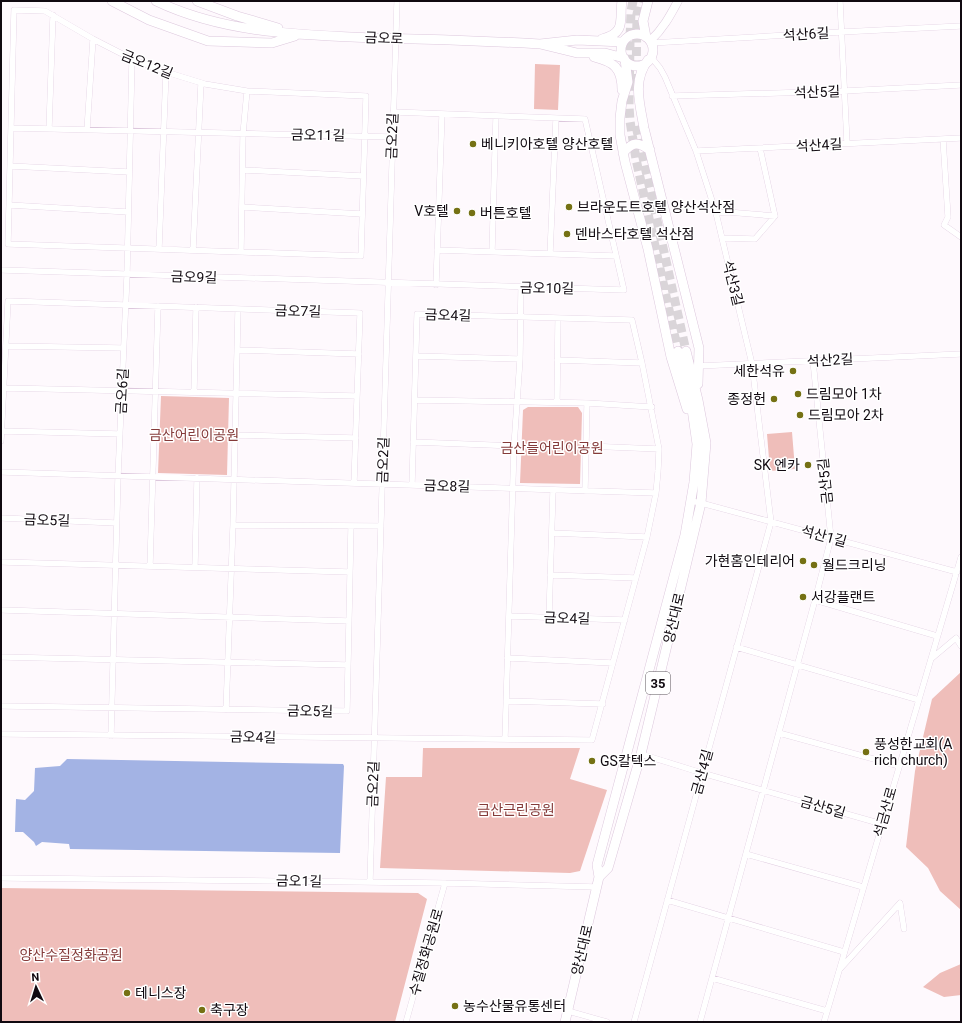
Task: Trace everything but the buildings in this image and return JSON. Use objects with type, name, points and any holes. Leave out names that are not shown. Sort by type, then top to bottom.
[{"type":"main road","points":[[112,1],[149,20],[208,41],[272,42],[300,35]]},
{"type":"main road","name":"금오로","points":[[156,1],[191,15],[228,25],[300,35],[540,44],[577,40],[624,41]]},
{"type":"main road","points":[[197,1],[237,16],[300,35]]},
{"type":"main road","points":[[592,40],[611,36],[619,30],[622,21],[623,1]]},
{"type":"main road","points":[[622,101],[628,82],[625,59],[621,50],[627,24],[623,1]]},
{"type":"main road","points":[[648,1],[643,21],[652,53],[641,71],[638,87],[642,116],[699,348],[698,400]]},
{"type":"main road","points":[[649,40],[659,33],[666,24],[678,1]]},
{"type":"main road","points":[[624,41],[632,35],[642,35],[649,40]]},
{"type":"main road","name":"금오로","points":[[540,44],[577,53],[605,53],[625,59]]},
{"type":"main road","points":[[577,53],[603,59],[613,64],[621,76],[622,101],[620,135],[623,153],[648,249],[671,357],[685,404],[694,425]]},
{"type":"main road","points":[[625,59],[629,63],[639,65],[649,59]]},
{"type":"main road","points":[[623,153],[634,144],[642,144],[650,150]]},
{"type":"main road","name":"양산대로","points":[[565,1022],[597,887],[599,877],[597,865],[685,535],[691,501],[697,444],[682,351],[698,400],[706,443],[701,503],[641,754],[608,868],[599,877]]},
{"type":"street","name":"금오2길","points":[[370,882],[397,1]]},
{"type":"street","points":[[840,1],[847,143]]},
{"type":"street","name":"금오12길","points":[[14,10],[45,10],[53,15],[93,39],[132,59],[201,83],[247,91],[366,96],[361,256],[8,244],[14,10]]},
{"type":"street","points":[[49,129],[53,15]]},
{"type":"street","name":"석산6길","points":[[649,40],[961,26]]},
{"type":"street","points":[[87,130],[93,39]]},
{"type":"street","points":[[127,248],[132,59]]},
{"type":"street","name":"석산3길","points":[[649,59],[660,68],[696,151],[716,213],[752,364],[771,522]]},
{"type":"street","points":[[159,249],[166,72]]},
{"type":"street","points":[[194,250],[201,83]]},
{"type":"street","name":"석산5길","points":[[672,96],[844,91],[961,85]]},
{"type":"street","points":[[241,252],[243,134],[247,91]]},
{"type":"street","name":"금오10길","points":[[388,283],[624,290],[585,119],[393,112]]},
{"type":"street","points":[[436,285],[442,114]]},
{"type":"street","points":[[492,252],[496,116]]},
{"type":"street","points":[[550,254],[556,118]]},
{"type":"street","name":"금오11길","points":[[11,128],[392,137]]},
{"type":"street","name":"석산4길","points":[[696,151],[961,138]]},
{"type":"street","points":[[943,139],[948,217],[944,225],[961,237]]},
{"type":"street","points":[[760,148],[775,216]]},
{"type":"street","points":[[10,166],[129,172]]},
{"type":"street","points":[[243,170],[363,176]]},
{"type":"street","points":[[9,205],[128,212]]},
{"type":"street","points":[[242,207],[362,214]]},
{"type":"street","points":[[716,213],[727,212],[775,216]]},
{"type":"street","points":[[722,238],[755,239],[775,216]]},
{"type":"street","name":"금오6길","points":[[118,476],[127,248]]},
{"type":"street","points":[[437,250],[616,256]]},
{"type":"street","name":"금오9길","points":[[1,270],[388,283]]},
{"type":"street","points":[[505,739],[514,446],[520,359],[521,287]]},
{"type":"street","name":"금오7길","points":[[1,441],[8,301],[360,313],[354,483]]},
{"type":"street","points":[[150,566],[154,477],[158,306]]},
{"type":"street","points":[[194,392],[196,308]]},
{"type":"street","points":[[226,710],[233,525],[238,309]]},
{"type":"street","name":"금오4길","points":[[1,734],[592,740],[603,704],[647,537],[656,493],[659,449],[652,407],[632,320],[418,314],[412,485]]},
{"type":"street","points":[[557,403],[558,318]]},
{"type":"street","points":[[6,346],[123,348]]},
{"type":"street","points":[[237,350],[359,354]]},
{"type":"street","name":"석산2길","points":[[698,366],[961,354]]},
{"type":"street","points":[[416,356],[520,359]]},
{"type":"street","points":[[558,360],[642,363]]},
{"type":"street","name":"금산5길","points":[[700,1022],[816,600],[831,538],[813,361]]},
{"type":"street","points":[[4,388],[357,396]]},
{"type":"street","points":[[415,400],[516,401],[652,407]]},
{"type":"street","points":[[585,491],[587,404]]},
{"type":"street","points":[[2,431],[120,434]]},
{"type":"street","points":[[235,434],[356,438]]},
{"type":"street","points":[[413,442],[514,446]]},
{"type":"street","points":[[586,446],[659,449]]},
{"type":"street","points":[[1,472],[382,484]]},
{"type":"street","points":[[110,736],[118,476]]},
{"type":"street","points":[[195,567],[197,478]]},
{"type":"street","name":"금오8길","points":[[382,484],[656,493]]},
{"type":"street","points":[[549,618],[553,490]]},
{"type":"street","name":"석산1길","points":[[691,501],[957,572]]},
{"type":"street","name":"금오5길","points":[[1,518],[116,523]]},
{"type":"street","name":"금산4길","points":[[634,1022],[771,522]]},
{"type":"street","points":[[233,525],[381,526]]},
{"type":"street","name":"금오5길","points":[[1,706],[347,711],[351,526]]},
{"type":"street","points":[[552,533],[647,537]]},
{"type":"street","name":"석금산로","points":[[824,1022],[961,557]]},
{"type":"street","points":[[1,562],[350,572]]},
{"type":"street","points":[[550,575],[636,578]]},
{"type":"street","points":[[816,600],[938,636]]},
{"type":"street","points":[[1,610],[349,621]]},
{"type":"street","name":"금오4길","points":[[509,616],[625,620]]},
{"type":"street","points":[[930,660],[956,638],[961,646]]},
{"type":"street","points":[[736,647],[919,700]]},
{"type":"street","points":[[1,657],[348,665]]},
{"type":"street","points":[[507,658],[613,663]]},
{"type":"street","points":[[506,701],[603,704]]},
{"type":"street","points":[[779,733],[899,766]]},
{"type":"street","points":[[641,754],[763,790]]},
{"type":"street","name":"금산5길","points":[[763,790],[882,824]]},
{"type":"street","points":[[746,854],[863,887]]},
{"type":"street","name":"금오1길","points":[[1,878],[445,883],[597,887]]},
{"type":"street","name":"수질정화공원로","points":[[406,1022],[445,883]]},
{"type":"street","points":[[667,900],[844,952]]},
{"type":"street","points":[[839,971],[900,903],[904,928]]},
{"type":"street","points":[[712,978],[827,1011]]},
{"type":"street","points":[[568,1011],[607,1022]]},
{"type":"green space","points":[[535,64],[560,65],[558,110],[534,109]]},
{"type":"green space","name":"금산어린이공원","points":[[161,396],[229,398],[227,475],[158,473]]},
{"type":"green space","name":"금산들어린이공원","points":[[528,407],[578,407],[582,413],[580,484],[520,483],[523,410]]},
{"type":"green space","points":[[792,432],[795,469],[770,471],[767,434]]},
{"type":"green space","points":[[961,672],[961,910],[940,891],[928,868],[906,847],[915,771],[932,699]]},
{"type":"green space","name":"금산근린공원","points":[[423,748],[580,748],[570,779],[607,790],[580,871],[570,873],[380,868],[386,777],[422,777]]},
{"type":"green space","name":"양산수질정화공원","points":[[1,888],[418,893],[427,899],[395,1022],[1,1022]]},
{"type":"green space","points":[[961,964],[961,995],[944,997],[923,987],[940,973]]},
{"type":"water","points":[[67,759],[343,764],[340,853],[70,849],[69,844],[42,842],[36,846],[34,842],[23,832],[15,832],[16,799],[25,800],[34,791],[35,768],[60,766]]},
{"type":"tunnel","points":[[633,1],[631,11],[630,41],[630,121],[636,159],[678,351]]},
{"type":"tunnel","points":[[636,83],[637,14],[640,1]]},
{"type":"tunnel","points":[[636,126],[686,351]]},
{"type":"place","name":"베니키아호텔 양산호텔","points":[[473,144]]},
{"type":"place","name":"브라운도트호텔 양산석산점","points":[[569,207]]},
{"type":"place","name":"V호텔","points":[[457,211]]},
{"type":"place","name":"버튼호텔","points":[[472,213]]},
{"type":"place","name":"덴바스타호텔 석산점","points":[[567,234]]},
{"type":"place","name":"세한석유","points":[[793,371]]},
{"type":"place","name":"드림모아 1차","points":[[798,394]]},
{"type":"place","name":"종정헌","points":[[774,399]]},
{"type":"place","name":"드림모아 2차","points":[[800,415]]},
{"type":"place","name":"SK 엔카","points":[[808,465]]},
{"type":"place","name":"가현홈인테리어","points":[[803,561]]},
{"type":"place","name":"월드크리닝","points":[[814,565]]},
{"type":"place","name":"서강플랜트","points":[[803,597]]},
{"type":"place","name":"풍성한교회(A rich church)","points":[[866,752]]},
{"type":"place","name":"GS칼텍스","points":[[592,761]]},
{"type":"place","name":"테니스장","points":[[127,993]]},
{"type":"place","name":"농수산물유통센터","points":[[455,1006]]},
{"type":"place","name":"축구장","points":[[202,1010]]}]
